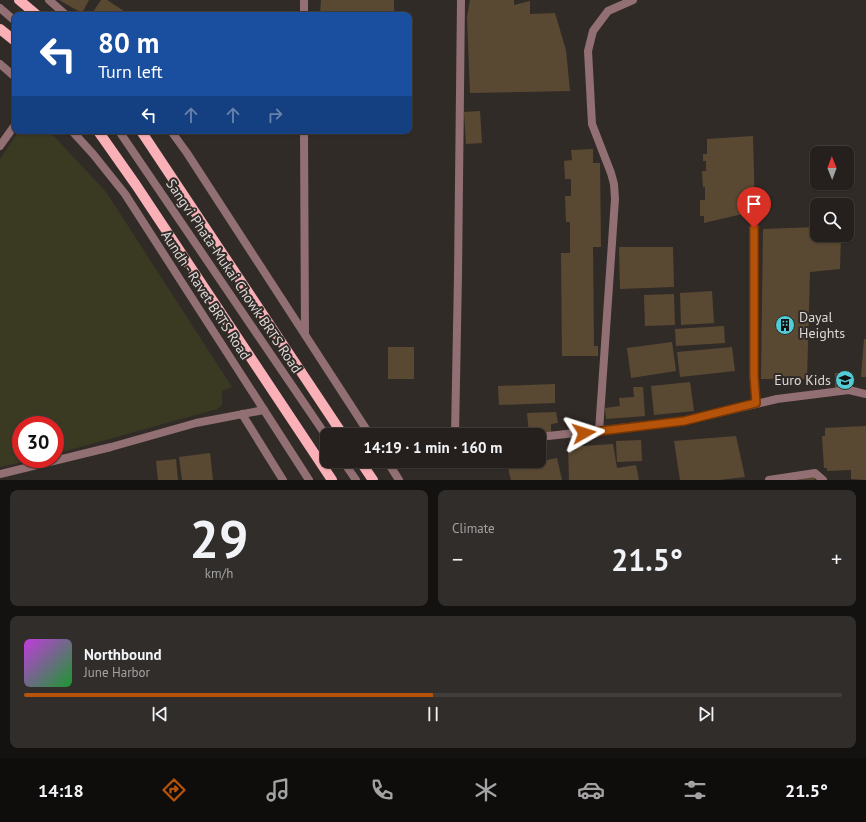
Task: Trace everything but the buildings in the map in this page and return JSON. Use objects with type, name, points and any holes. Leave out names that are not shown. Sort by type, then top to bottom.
[{"type":"main road","points":[[19,0],[33,12]]},
{"type":"main road","points":[[0,29],[12,39]]},
{"type":"main road","points":[[100,134],[136,185],[332,480]]},
{"type":"main road","points":[[143,134],[338,428]]},
{"type":"main road","points":[[365,468],[373,480]]},
{"type":"street","points":[[49,0],[63,12]]},
{"type":"street","points":[[304,0],[304,12]]},
{"type":"street","points":[[455,428],[461,0]]},
{"type":"street","points":[[598,431],[615,199],[614,184],[592,124],[588,51],[593,31],[608,11],[633,0]]},
{"type":"street","points":[[0,8],[12,18]]},
{"type":"street","points":[[0,64],[12,74]]},
{"type":"street","points":[[0,146],[12,129]]},
{"type":"street","name":"Aundh - Ravet BRTS Road","points":[[75,134],[126,194],[310,480]]},
{"type":"street","name":"Sangvi Phata-Mukai Chowk BRTS Road","points":[[121,134],[321,428]]},
{"type":"street","points":[[173,134],[192,160],[365,428]]},
{"type":"street","points":[[304,134],[305,334]]},
{"type":"street","points":[[754,228],[754,376],[756,403]]},
{"type":"street","points":[[546,436],[684,421],[777,399],[849,390],[866,394]]},
{"type":"street","points":[[0,474],[111,448],[196,423],[264,410]]},
{"type":"street","points":[[242,414],[283,480]]},
{"type":"street","points":[[348,468],[356,480]]},
{"type":"street","points":[[392,468],[400,480]]},
{"type":"street","points":[[770,480],[815,473],[823,480]]},
{"type":"shaded area","points":[[17,134],[52,134],[106,192],[232,387],[222,391],[222,405],[217,409],[64,452],[64,416],[12,416],[12,464],[0,467],[0,159]]},
{"type":"place","name":"Dayal Heights","points":[[785,325]]},
{"type":"place","name":"Euro Kids","points":[[845,380]]},
{"type":"route","points":[[584,433],[684,421],[756,403],[754,376],[754,228]]}]
